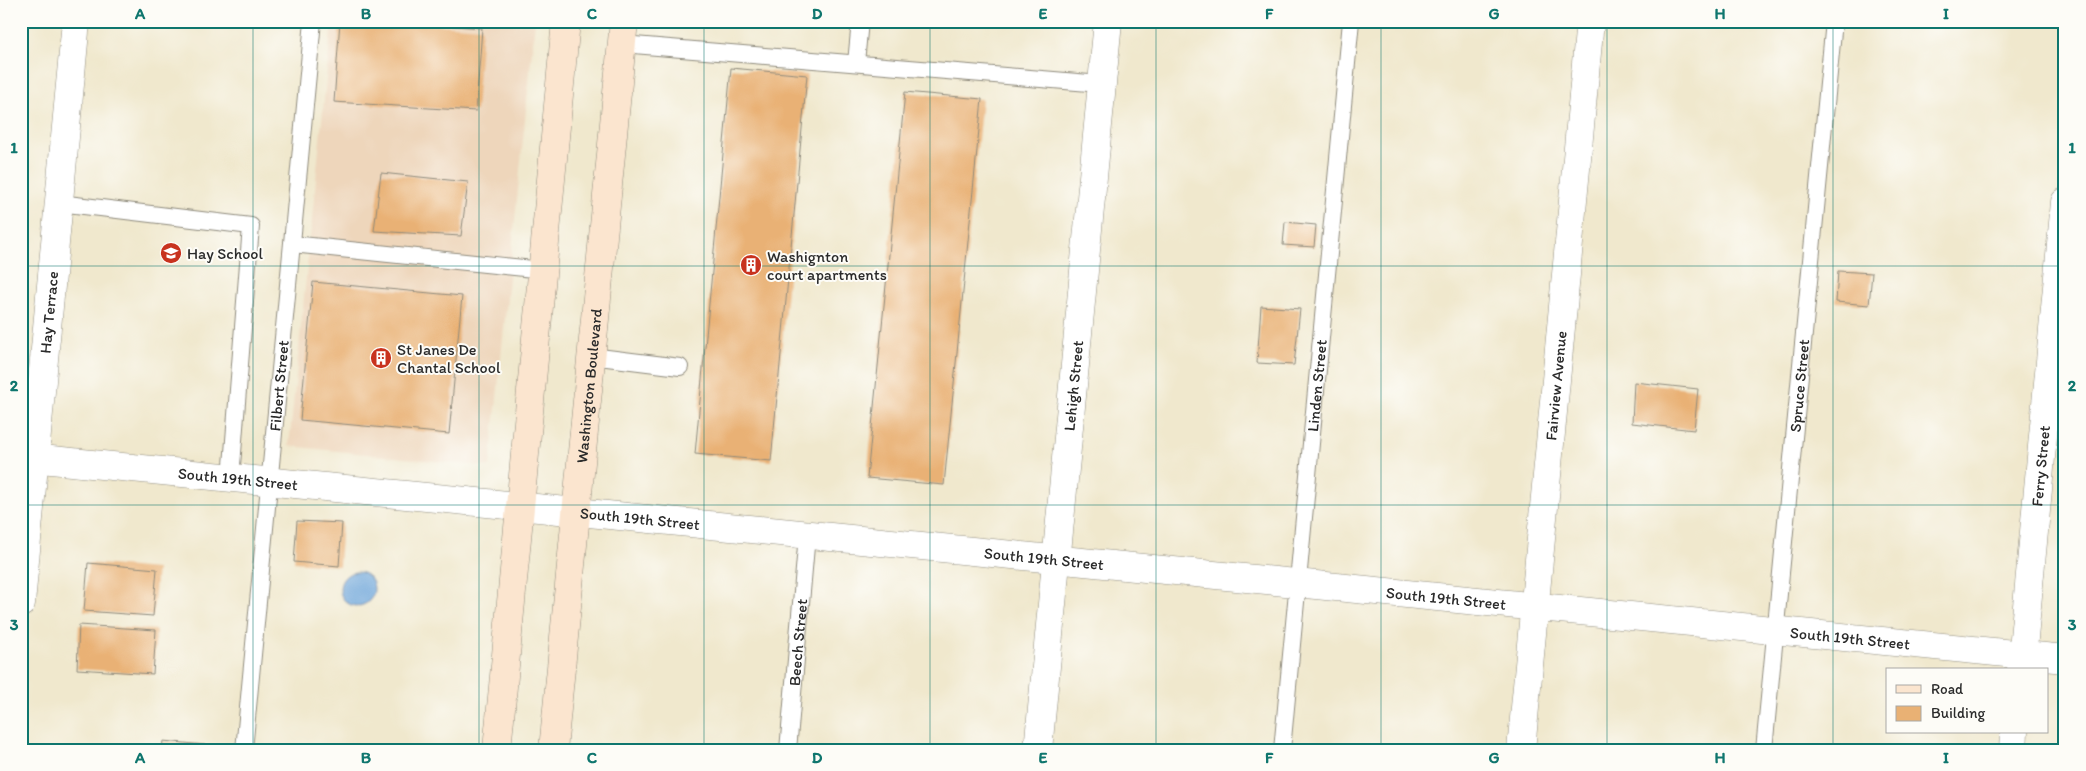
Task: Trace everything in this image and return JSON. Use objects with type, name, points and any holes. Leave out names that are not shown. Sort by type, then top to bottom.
[{"type":"street","name":"Hay Terrace","points":[[21,603],[28,458],[59,203],[76,21]]},
{"type":"street","points":[[497,750],[566,21]]},
{"type":"street","name":"Lehigh Street","points":[[1038,750],[1108,21]]},
{"type":"street","name":"Fairview Avenue","points":[[1521,750],[1590,21]]},
{"type":"street","name":"Washington Boulevard","points":[[553,750],[623,32]]},
{"type":"street","name":"Ferry Street","points":[[2021,662],[2065,202]]},
{"type":"street","name":"South 19th Street","points":[[28,458],[1776,631],[2021,662],[2065,660]]},
{"type":"street","points":[[2013,750],[2014,734]]},
{"type":"lane","name":"Filbert Street","points":[[244,750],[313,21]]},
{"type":"lane","points":[[856,63],[860,21]]},
{"type":"lane","name":"Linden Street","points":[[1282,750],[1351,21]]},
{"type":"lane","name":"Spruce Street","points":[[1764,750],[1834,21]]},
{"type":"lane","points":[[623,32],[856,63],[1102,84]]},
{"type":"lane","points":[[59,203],[251,226],[231,478]]},
{"type":"lane","points":[[292,244],[543,270]]},
{"type":"lane","points":[[591,356],[680,367]]},
{"type":"lane","name":"Beech Street","points":[[788,750],[807,535]]},
{"type":"shaded area","points":[[332,21],[535,21],[490,467],[289,446]]},
{"type":"water","points":[[357,572],[369,577],[374,589],[369,601],[357,606],[345,601],[340,589],[345,577]]},
{"type":"building","points":[[340,21],[385,21],[482,28],[476,111],[334,102]]},
{"type":"building","name":"Washignton court apartments","points":[[731,68],[807,75],[771,461],[695,454]]},
{"type":"building","points":[[905,92],[982,99],[944,485],[867,478]]},
{"type":"building","points":[[381,173],[468,182],[461,236],[374,231]]},
{"type":"building","points":[[1285,222],[1316,225],[1314,247],[1283,245]]},
{"type":"building","points":[[1838,271],[1872,273],[1869,305],[1836,302]]},
{"type":"building","name":"St Janes De Chantal School","points":[[313,282],[462,296],[449,434],[300,420]]},
{"type":"building","points":[[1261,306],[1300,309],[1294,365],[1257,363]]},
{"type":"building","points":[[1634,382],[1698,389],[1694,430],[1632,423]]},
{"type":"building","points":[[297,521],[342,523],[339,566],[294,562]]},
{"type":"building","points":[[88,563],[157,569],[153,616],[84,611]]},
{"type":"building","points":[[79,625],[156,630],[153,674],[77,669]]},
{"type":"building","points":[[163,741],[237,748],[237,750],[162,750]]},
{"type":"place","name":"Hay School","points":[[171,253]]},
{"type":"place","name":"Washignton court apartments","points":[[751,265]]},
{"type":"place","name":"St Janes De Chantal School","points":[[381,358]]}]
